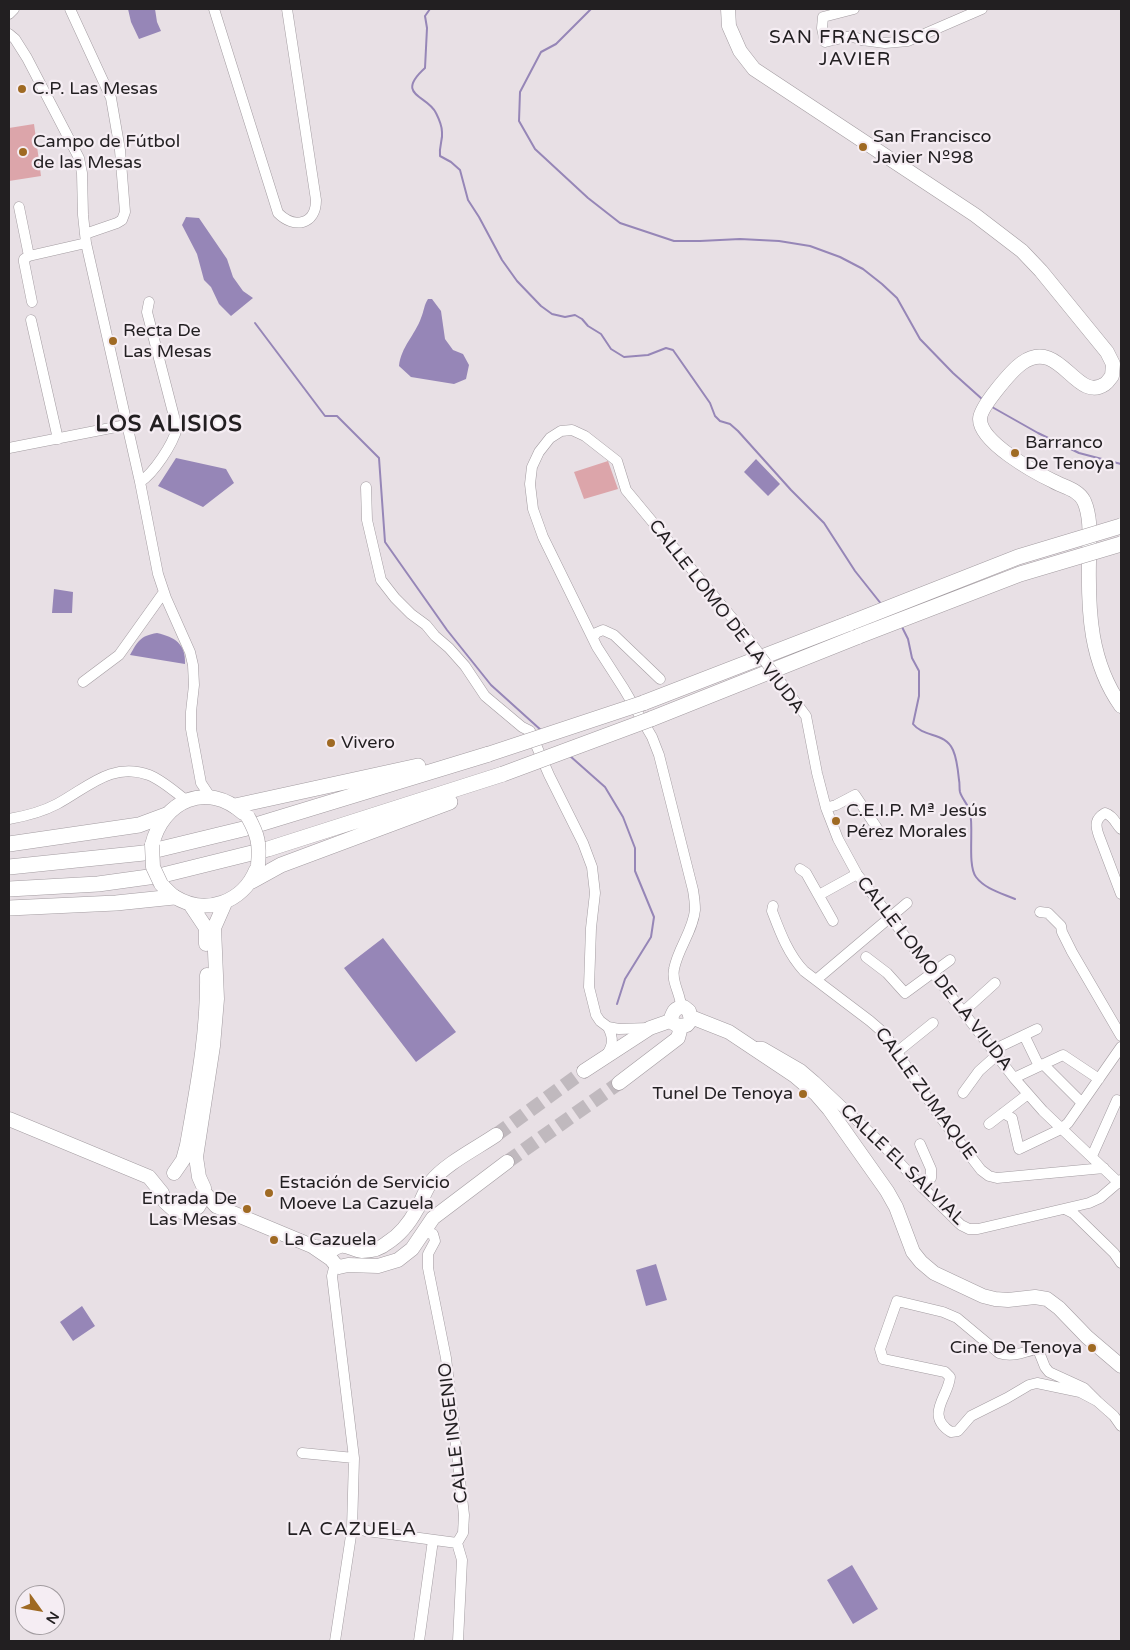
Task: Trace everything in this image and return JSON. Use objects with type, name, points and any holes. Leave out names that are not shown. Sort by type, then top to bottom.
[{"type":"highway","points":[[9,867],[144,853],[243,829],[643,703],[1018,557],[1121,526]]},
{"type":"highway","points":[[252,881],[289,861],[652,720],[859,636],[1020,574],[1121,544]]},
{"type":"highway","points":[[235,806],[488,751]]},
{"type":"highway","points":[[9,889],[98,884],[163,875],[268,849],[505,777]]},
{"type":"highway","points":[[9,844],[139,825],[181,805]]},
{"type":"highway","points":[[9,908],[116,903],[174,897]]},
{"type":"main road","points":[[728,9],[728,26],[740,51],[754,69],[975,215],[1022,251],[1047,278],[1107,352],[1117,377],[1093,388],[1079,383],[1058,362],[1049,358],[1037,357],[1024,362],[1003,383],[983,409],[980,419],[986,435],[992,441],[1032,470],[1055,483],[1072,489],[1083,499],[1087,510],[1089,533],[1088,606],[1091,631],[1101,666],[1121,706]]},
{"type":"main road","points":[[211,798],[235,806],[248,817],[256,832],[260,848],[258,865],[252,881],[240,894],[225,903],[207,906],[190,904],[174,897],[161,884],[153,867],[152,844],[155,831],[181,805],[211,798]]},
{"type":"main road","points":[[198,1207],[204,1192],[199,1177],[196,1157],[214,1046],[217,999],[214,928],[225,903]]},
{"type":"main road","points":[[162,1192],[164,1184],[183,1160],[188,1145],[204,1045],[207,999],[206,928],[190,904]]},
{"type":"main road","points":[[618,1083],[678,1038],[673,1012],[678,1008],[684,1007],[690,1011],[692,1017],[729,1032],[794,1076],[816,1094],[829,1108],[887,1191],[896,1208],[913,1252],[921,1262],[934,1273],[983,1296],[1008,1300],[1035,1297],[1047,1299],[1117,1362]]},
{"type":"main road","points":[[584,1071],[650,1028],[676,1024],[687,1025],[692,1017]]},
{"type":"main road","points":[[9,1119],[149,1177],[162,1192],[165,1202],[174,1210],[188,1212],[198,1207],[216,1206],[312,1246],[337,1259],[351,1262],[353,1254],[348,1247],[361,1251],[375,1250],[387,1244],[403,1230],[417,1210],[430,1184],[440,1172],[496,1135]]},
{"type":"main road","points":[[337,1259],[378,1266],[398,1260],[412,1249],[433,1218],[507,1162]]},
{"type":"main road","points":[[149,1177],[186,1171],[199,1177]]},
{"type":"main road","points":[[204,1192],[216,1206]]},
{"type":"street","points":[[9,14],[14,9]]},
{"type":"street","points":[[32,302],[24,259],[86,239],[118,223],[124,217],[125,212],[120,150],[111,98],[70,9]]},
{"type":"street","points":[[214,9],[278,213],[292,223],[302,223],[310,218],[316,208],[316,200],[287,9]]},
{"type":"street","points":[[854,9],[823,17],[822,28],[825,42],[851,36],[862,40],[885,43],[908,41],[982,9]]},
{"type":"street","points":[[9,34],[15,39],[27,58],[78,158],[82,174],[83,215],[86,239],[126,426],[140,482],[158,574],[185,638],[193,665],[194,685],[191,729],[201,783],[211,798]]},
{"type":"street","points":[[19,207],[29,256]]},
{"type":"street","points":[[140,482],[148,477],[164,454],[174,438],[177,428],[147,312],[149,302]]},
{"type":"street","points":[[31,320],[58,439]]},
{"type":"street","points":[[177,428],[209,421],[218,422]]},
{"type":"street","points":[[9,448],[126,426]]},
{"type":"street","name":"CALLE LOMO DE LA VIUDA","points":[[681,1007],[681,999],[676,990],[673,971],[695,910],[693,890],[659,755],[652,737],[597,647],[543,536],[533,508],[530,484],[532,467],[550,438],[562,431],[572,430],[585,436],[617,461],[626,490],[733,619],[806,716],[826,808],[838,839],[857,874],[1014,1078],[1061,1129],[1120,1181]]},
{"type":"street","points":[[366,487],[368,520],[381,580],[395,598],[449,648],[465,666],[485,696],[530,732],[583,843],[592,867],[595,893],[588,987],[596,1015],[608,1027],[619,1029],[650,1028]]},
{"type":"street","points":[[83,682],[118,655],[164,592]]},
{"type":"street","points":[[593,638],[596,633],[603,630],[614,635],[660,680]]},
{"type":"street","points":[[9,818],[36,814],[56,805],[107,775],[125,770],[151,776],[173,791],[181,805],[201,783]]},
{"type":"street","points":[[826,808],[855,795],[882,834]]},
{"type":"street","points":[[1121,829],[1115,819],[1105,813],[1096,821],[1096,827],[1121,894]]},
{"type":"street","points":[[800,869],[806,874],[833,921]]},
{"type":"street","points":[[819,895],[857,874]]},
{"type":"street","points":[[816,980],[907,903]]},
{"type":"street","name":"CALLE ZUMAQUE","points":[[773,906],[772,911],[784,941],[798,965],[885,1034],[938,1114],[981,1170],[997,1178],[1104,1168]]},
{"type":"street","points":[[1040,912],[1048,914],[1061,926],[1072,952],[1121,1036]]},
{"type":"street","points":[[866,957],[887,973],[905,993],[950,960]]},
{"type":"street","points":[[963,1012],[995,983]]},
{"type":"street","points":[[897,1052],[933,1023]]},
{"type":"street","points":[[606,1057],[612,1047],[613,1038],[608,1027]]},
{"type":"street","points":[[964,1093],[979,1071],[995,1053],[1037,1029]]},
{"type":"street","points":[[1024,1035],[1041,1065],[1082,1103]]},
{"type":"street","name":"CALLE EL SALVIAL","points":[[751,1048],[763,1047],[800,1069],[884,1146],[961,1225],[969,1229],[978,1229],[1089,1203],[1100,1198],[1120,1181]]},
{"type":"street","points":[[1004,1113],[1012,1118],[1019,1149],[1061,1129],[1068,1123],[1121,1047]]},
{"type":"street","points":[[1014,1078],[1064,1055],[1099,1079]]},
{"type":"street","points":[[989,1124],[1028,1094]]},
{"type":"street","points":[[1092,1156],[1117,1100]]},
{"type":"street","points":[[920,1144],[931,1169],[931,1178],[922,1187]]},
{"type":"street","points":[[1065,1209],[1073,1213],[1114,1253],[1121,1263]]},
{"type":"street","name":"CALLE INGENIO","points":[[424,1232],[432,1234],[435,1241],[428,1254],[428,1268],[446,1358],[464,1515],[463,1533],[457,1543],[462,1560],[458,1641]]},
{"type":"street","points":[[335,1641],[352,1530],[354,1458],[332,1276],[337,1259]]},
{"type":"street","points":[[1097,1401],[1080,1392],[1037,1383],[1029,1385],[971,1416],[958,1430],[951,1432],[942,1424],[939,1411],[941,1398],[950,1385],[950,1377],[945,1372],[883,1359],[880,1349],[897,1301],[943,1312],[957,1318],[999,1353],[1016,1355],[1035,1349],[1039,1352],[1049,1372],[1084,1388],[1114,1416],[1121,1426]]},
{"type":"street","points":[[1117,1362],[1121,1373]]},
{"type":"street","points":[[302,1453],[354,1458]]},
{"type":"street","points":[[352,1530],[457,1543]]},
{"type":"street","points":[[419,1641],[433,1540]]},
{"type":"shaded area","points":[[128,9],[155,9],[161,31],[139,39],[131,22]]},
{"type":"shaded area","name":"Campo de Fútbol de las Mesas","points":[[34,124],[41,176],[9,181],[9,128]]},
{"type":"shaded area","points":[[186,217],[199,218],[227,259],[233,277],[243,291],[253,298],[231,316],[219,304],[211,287],[204,280],[197,254],[182,225]]},
{"type":"shaded area","points":[[428,299],[432,299],[441,311],[445,339],[453,350],[463,354],[469,365],[466,379],[454,384],[411,377],[399,366],[402,353],[418,324]]},
{"type":"shaded area","points":[[176,458],[226,469],[234,483],[203,507],[158,486]]},
{"type":"shaded area","points":[[756,459],[780,484],[768,496],[744,472]]},
{"type":"shaded area","points":[[608,461],[618,489],[584,499],[574,472]]},
{"type":"shaded area","points":[[54,589],[73,592],[72,613],[52,613]]},
{"type":"shaded area","points":[[157,633],[178,642],[184,651],[185,664],[130,655],[140,640]]},
{"type":"shaded area","points":[[383,938],[456,1032],[416,1062],[344,968]]},
{"type":"shaded area","points":[[656,1264],[667,1300],[646,1306],[636,1270]]},
{"type":"shaded area","points":[[82,1306],[95,1326],[73,1341],[60,1322]]},
{"type":"shaded area","points":[[852,1565],[878,1609],[853,1624],[827,1580]]},
{"type":"waterway","points":[[430,9],[425,16],[427,28],[425,68],[416,77],[413,90],[436,113],[442,130],[440,156],[460,170],[468,200],[502,260],[517,281],[541,306],[552,314],[565,317],[575,315],[582,319],[588,326],[601,334],[611,349],[624,357],[648,355],[666,348],[673,350],[710,403],[715,416],[738,431],[791,490],[824,523],[855,571],[882,605]]},
{"type":"waterway","name":"Barranco De Tenoya","points":[[591,9],[556,44],[541,52],[520,92],[519,121],[535,149],[588,198],[620,223],[674,241],[740,239],[779,241],[810,246],[840,257],[863,269],[897,298],[920,339],[982,399]]},
{"type":"waterway","points":[[255,323],[325,416],[337,416],[379,458],[385,542],[447,630],[491,685],[542,731]]},
{"type":"waterway","name":"Barranco De Tenoya","points":[[992,407],[1079,453],[1121,464]]},
{"type":"waterway","points":[[902,627],[908,639],[912,658],[919,671],[919,696],[913,724],[923,731],[945,740],[953,750],[960,792],[970,812],[973,871],[984,885],[1015,899]]},
{"type":"waterway","points":[[570,756],[605,787],[623,817],[635,848],[635,871],[654,917],[651,937],[625,979],[617,1004]]},
{"type":"tunnel","points":[[496,1135],[584,1071]]},
{"type":"tunnel","points":[[507,1162],[619,1083]]},
{"type":"place","name":"C.P. Las Mesas","points":[[22,89]]},
{"type":"place","name":"San Francisco Javier Nº98","points":[[863,147]]},
{"type":"place","name":"Campo de Fútbol de las Mesas","points":[[23,152]]},
{"type":"place","name":"Recta De Las Mesas","points":[[113,341]]},
{"type":"place","name":"Barranco De Tenoya","points":[[1015,453]]},
{"type":"place","name":"Vivero","points":[[331,743]]},
{"type":"place","name":"C.E.I.P. Mª Jesús Pérez Morales","points":[[836,821]]},
{"type":"place","name":"Tunel De Tenoya","points":[[803,1094]]},
{"type":"place","name":"Estación de Servicio Moeve La Cazuela","points":[[269,1193]]},
{"type":"place","name":"Entrada De Las Mesas","points":[[247,1209]]},
{"type":"place","name":"La Cazuela","points":[[274,1240]]},
{"type":"place","name":"Cine De Tenoya","points":[[1092,1348]]},
{"type":"district","name":"SAN FRANCISCO JAVIER","points":[[855,49]]},
{"type":"district","name":"LOS ALISIOS","points":[[169,425]]},
{"type":"district","name":"LA CAZUELA","points":[[352,1530]]}]
